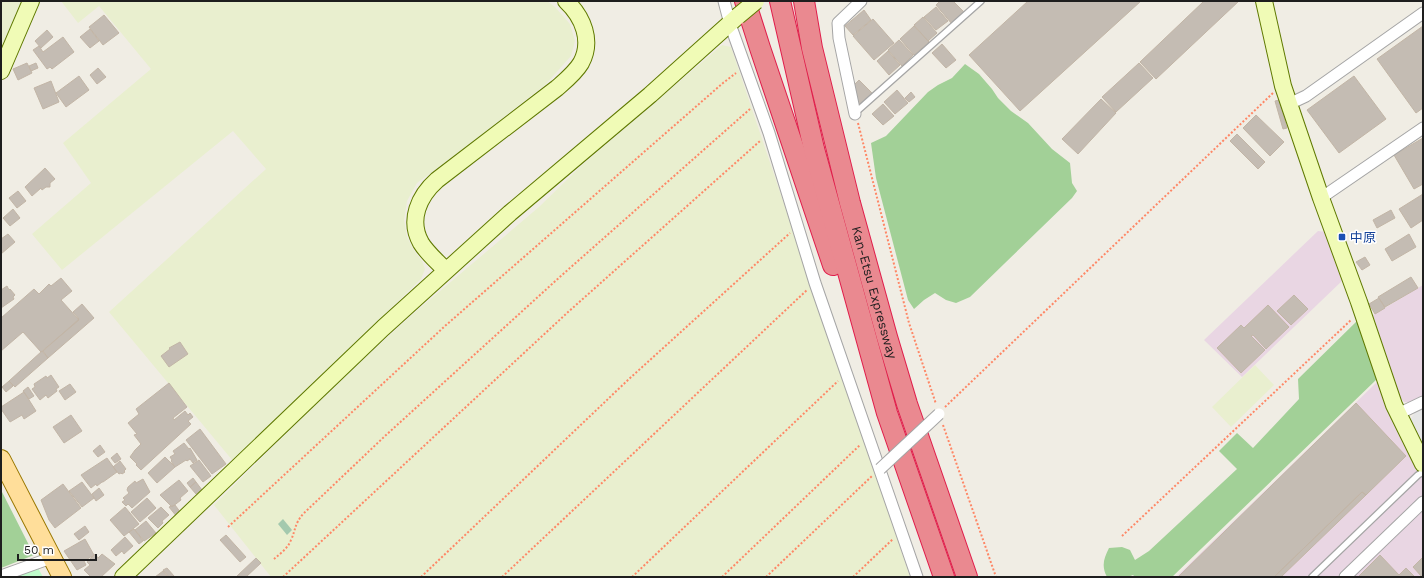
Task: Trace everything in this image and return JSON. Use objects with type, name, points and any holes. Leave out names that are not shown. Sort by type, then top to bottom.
[{"type":"highway","name":"Kan-Etsu Expressway","points":[[780,1],[814,149],[888,413],[944,577]]},
{"type":"highway","name":"Kan-Etsu Expressway","points":[[804,1],[812,48],[850,203],[887,337],[907,404],[967,577]]},
{"type":"highway","points":[[738,14],[760,48],[836,274],[888,413]]},
{"type":"main road","points":[[1,459],[62,577]]},
{"type":"street","points":[[1,71],[31,1]]},
{"type":"street","points":[[446,271],[422,244],[416,232],[416,211],[430,186],[556,88],[572,74],[580,64],[586,48],[585,29],[578,15],[566,1]]},
{"type":"street","points":[[724,1],[738,14],[745,66],[769,133],[815,284],[880,469],[900,532],[917,577]]},
{"type":"street","points":[[123,577],[383,328],[510,213],[650,95],[738,14],[756,1]]},
{"type":"street","points":[[855,114],[839,38],[838,23],[862,1]]},
{"type":"street","points":[[1264,1],[1283,86],[1321,198],[1362,309],[1394,405],[1423,464]]},
{"type":"street","points":[[1289,104],[1306,96],[1423,13]]},
{"type":"street","points":[[1321,198],[1423,128]]},
{"type":"street","points":[[1398,414],[1423,402]]},
{"type":"street","points":[[880,469],[939,414]]},
{"type":"street","points":[[1345,577],[1423,502]]},
{"type":"street","points":[[1,576],[51,558]]},
{"type":"lane","points":[[855,114],[981,1]]},
{"type":"lane","points":[[1312,577],[1418,475],[1423,472]]},
{"type":"path","points":[[228,527],[445,326],[723,82],[745,66]]},
{"type":"path","points":[[939,414],[1278,88],[1283,86]]},
{"type":"path","points":[[274,559],[287,548],[291,541],[296,523],[303,514],[385,436],[562,275],[748,111],[758,104]]},
{"type":"path","points":[[855,114],[909,323],[996,577]]},
{"type":"path","points":[[283,577],[567,313],[769,133]]},
{"type":"path","points":[[420,577],[629,379],[798,226]]},
{"type":"path","points":[[502,577],[815,284]]},
{"type":"path","points":[[1122,536],[1362,309]]},
{"type":"path","points":[[632,577],[846,374]]},
{"type":"path","points":[[722,577],[868,437]]},
{"type":"path","points":[[766,577],[880,469]]},
{"type":"path","points":[[853,577],[900,532]]},
{"type":"shaded area","points":[[1318,231],[1326,232],[1344,279],[1242,377],[1204,340]]},
{"type":"shaded area","points":[[1423,285],[1423,395],[1410,402],[1404,402],[1400,397],[1373,315]]},
{"type":"shaded area","points":[[1378,381],[1387,410],[1423,477],[1423,496],[1339,577],[1176,577]]},
{"type":"shaded area","points":[[1423,407],[1423,443],[1412,425],[1411,419],[1415,412]]},
{"type":"shaded area","points":[[1423,509],[1423,577],[1352,577]]},
{"type":"green space","points":[[1,1],[22,1],[1,51]]},
{"type":"green space","points":[[61,1],[547,1],[555,7],[570,24],[575,41],[571,56],[545,85],[417,183],[407,201],[404,220],[407,237],[422,261],[425,269],[421,279],[233,461],[109,312],[266,169],[233,131],[62,270],[32,234],[91,183],[63,143],[151,69],[99,6],[78,23]]},
{"type":"green space","points":[[722,45],[731,47],[910,577],[271,577],[214,505],[348,373],[413,314],[539,207],[581,166]]},
{"type":"green space","points":[[965,64],[979,74],[998,98],[1011,111],[1028,123],[1052,149],[1070,163],[1072,183],[1077,191],[1072,198],[970,297],[956,303],[946,300],[935,293],[914,309],[908,300],[876,178],[871,143],[886,136],[928,92],[952,78]]},
{"type":"green space","points":[[1358,320],[1377,379],[1172,577],[1135,577],[1133,575],[1128,577],[1107,577],[1104,569],[1104,562],[1109,548],[1122,547],[1130,550],[1135,560],[1149,551],[1237,469],[1219,451],[1237,433],[1253,448],[1299,399],[1298,379]]},
{"type":"green space","points":[[1255,365],[1274,385],[1231,427],[1212,407]]},
{"type":"green space","points":[[1,490],[34,555],[1,568]]},
{"type":"green space","points":[[283,519],[292,530],[287,535],[278,524]]},
{"type":"green space","points":[[38,568],[43,577],[14,577]]},
{"type":"building","points":[[940,1],[953,1],[964,12],[952,24],[936,5]]},
{"type":"building","points":[[1028,1],[1141,1],[1020,111],[969,55]]},
{"type":"building","points":[[1204,1],[1239,1],[1156,79],[1140,62]]},
{"type":"building","points":[[936,7],[948,21],[936,30],[924,17]]},
{"type":"building","points":[[864,10],[871,20],[853,35],[845,26]]},
{"type":"building","points":[[104,15],[119,33],[103,45],[89,27]]},
{"type":"building","points":[[923,17],[937,33],[928,41],[914,25]]},
{"type":"building","points":[[873,19],[894,43],[874,60],[853,36]]},
{"type":"building","points":[[914,26],[929,42],[914,55],[900,39]]},
{"type":"building","points":[[1423,26],[1423,108],[1416,113],[1377,59]]},
{"type":"building","points":[[90,29],[99,41],[90,48],[80,37]]},
{"type":"building","points":[[47,30],[53,37],[41,48],[35,41]]},
{"type":"building","points":[[63,37],[74,52],[52,69],[50,67],[47,69],[33,50],[39,46],[43,52]]},
{"type":"building","points":[[899,40],[913,55],[902,66],[888,50]]},
{"type":"building","points":[[942,44],[956,60],[946,68],[932,53]]},
{"type":"building","points":[[888,51],[900,65],[889,75],[877,61]]},
{"type":"building","points":[[27,63],[32,73],[18,80],[13,69]]},
{"type":"building","points":[[36,63],[38,68],[31,71],[29,66]]},
{"type":"building","points":[[1139,63],[1153,78],[1116,112],[1102,97]]},
{"type":"building","points":[[98,68],[106,77],[97,84],[90,75]]},
{"type":"building","points":[[79,76],[89,90],[66,107],[56,93]]},
{"type":"building","points":[[1354,76],[1386,119],[1339,153],[1307,110]]},
{"type":"building","points":[[859,80],[873,94],[861,105],[857,101],[853,86]]},
{"type":"building","points":[[51,81],[59,102],[43,109],[34,88]]},
{"type":"building","points":[[897,90],[908,103],[895,114],[884,102]]},
{"type":"building","points":[[911,92],[915,97],[909,102],[905,98]]},
{"type":"building","points":[[1101,99],[1116,113],[1078,154],[1062,139]]},
{"type":"building","points":[[1279,100],[1287,128],[1283,129],[1275,101]]},
{"type":"building","points":[[883,104],[894,116],[883,125],[872,114]]},
{"type":"building","points":[[1256,115],[1284,142],[1270,156],[1243,128]]},
{"type":"building","points":[[1237,134],[1265,162],[1258,169],[1230,141]]},
{"type":"building","points":[[1423,138],[1423,184],[1414,189],[1394,155]]},
{"type":"building","points":[[45,168],[55,179],[50,183],[50,187],[46,187],[42,190],[41,188],[32,196],[25,187]]},
{"type":"building","points":[[18,191],[26,201],[17,208],[9,198]]},
{"type":"building","points":[[1423,194],[1423,220],[1411,228],[1399,209]]},
{"type":"building","points":[[13,209],[20,218],[10,226],[3,218]]},
{"type":"building","points":[[1391,210],[1395,218],[1377,228],[1373,220]]},
{"type":"building","points":[[8,234],[15,242],[1,254],[1,239]]},
{"type":"building","points":[[1409,234],[1416,247],[1392,261],[1385,249]]},
{"type":"building","points":[[1365,257],[1370,265],[1362,270],[1356,262]]},
{"type":"building","points":[[1411,277],[1418,288],[1385,307],[1378,297]]},
{"type":"building","points":[[61,278],[72,291],[61,300],[79,320],[41,352],[23,332],[1,351],[1,318],[34,289],[39,294],[49,284],[51,286]]},
{"type":"building","points":[[7,286],[15,295],[13,297],[14,299],[1,308],[1,290]]},
{"type":"building","points":[[1294,295],[1308,309],[1291,325],[1277,311]]},
{"type":"building","points":[[1379,298],[1385,308],[1375,314],[1369,304]]},
{"type":"building","points":[[82,304],[94,318],[48,358],[43,351],[79,319],[73,312]]},
{"type":"building","points":[[1268,305],[1289,327],[1266,349],[1253,335],[1251,336],[1265,350],[1241,373],[1217,348],[1241,325],[1244,328]]},
{"type":"building","points":[[180,342],[188,354],[169,367],[161,356],[170,349],[169,348]]},
{"type":"building","points":[[42,351],[48,358],[15,387],[9,381]]},
{"type":"building","points":[[51,375],[59,387],[56,389],[57,391],[48,398],[46,395],[40,400],[32,389],[35,387],[34,384],[46,376],[47,378]]},
{"type":"building","points":[[9,381],[13,386],[6,392],[2,387]]},
{"type":"building","points":[[169,383],[187,407],[173,418],[174,420],[185,411],[188,415],[190,413],[193,417],[188,421],[191,424],[141,470],[130,457],[141,444],[134,435],[137,434],[128,423],[139,414],[136,409]]},
{"type":"building","points":[[70,384],[76,392],[65,400],[59,391]]},
{"type":"building","points":[[28,387],[34,396],[29,399],[23,391]]},
{"type":"building","points":[[24,392],[36,411],[24,419],[22,415],[10,422],[1,407]]},
{"type":"building","points":[[1356,403],[1406,456],[1366,495],[1362,492],[1274,577],[1178,577]]},
{"type":"building","points":[[71,415],[82,431],[64,443],[53,427]]},
{"type":"building","points":[[200,429],[226,464],[212,474],[186,440]]},
{"type":"building","points":[[184,443],[189,449],[190,448],[197,460],[193,463],[190,459],[187,461],[186,460],[175,467],[170,457],[175,454],[173,451]]},
{"type":"building","points":[[100,445],[105,452],[98,457],[93,451]]},
{"type":"building","points":[[117,453],[121,459],[115,463],[111,458]]},
{"type":"building","points":[[165,457],[175,467],[157,483],[148,473]]},
{"type":"building","points":[[107,458],[117,472],[97,486],[96,484],[91,488],[81,475]]},
{"type":"building","points":[[199,460],[211,476],[203,482],[190,466]]},
{"type":"building","points":[[120,461],[126,469],[122,474],[119,474],[113,467]]},
{"type":"building","points":[[193,478],[196,482],[190,487],[187,483]]},
{"type":"building","points":[[143,479],[150,492],[132,508],[128,504],[126,506],[122,502],[125,500],[123,498],[129,493],[127,490],[128,487],[135,481],[136,483]]},
{"type":"building","points":[[179,480],[188,491],[180,498],[181,500],[172,507],[160,495]]},
{"type":"building","points":[[82,482],[94,498],[82,507],[69,491]]},
{"type":"building","points":[[196,482],[202,490],[196,494],[190,487]]},
{"type":"building","points":[[63,484],[81,508],[55,528],[49,520],[41,500]]},
{"type":"building","points":[[99,488],[104,495],[96,501],[92,494]]},
{"type":"building","points":[[1362,492],[1366,495],[1281,577],[1274,577]]},
{"type":"building","points":[[147,498],[156,508],[140,522],[131,512]]},
{"type":"building","points":[[175,505],[181,513],[177,517],[169,507]]},
{"type":"building","points":[[125,507],[139,524],[124,536],[110,520]]},
{"type":"building","points":[[161,507],[169,515],[162,521],[163,523],[158,528],[148,518]]},
{"type":"building","points":[[146,521],[156,533],[144,541],[135,530]]},
{"type":"building","points":[[85,526],[89,532],[79,540],[74,534]]},
{"type":"building","points":[[134,529],[143,541],[139,544],[129,532]]},
{"type":"building","points":[[226,535],[246,557],[240,562],[220,540]]},
{"type":"building","points":[[125,537],[133,546],[124,554],[122,551],[116,556],[111,550]]},
{"type":"building","points":[[85,539],[94,555],[84,561],[86,565],[77,570],[64,551]]},
{"type":"building","points":[[95,554],[98,558],[102,554],[115,564],[101,577],[91,577],[84,570],[90,565],[87,562]]},
{"type":"building","points":[[1380,555],[1399,575],[1406,568],[1415,577],[1358,577]]},
{"type":"building","points":[[1423,557],[1423,577],[1422,577],[1413,567]]},
{"type":"building","points":[[256,558],[261,563],[246,577],[237,576]]},
{"type":"building","points":[[167,568],[174,576],[169,577],[163,570]]},
{"type":"building","points":[[163,571],[168,577],[155,577]]},
{"type":"place","name":"中原","points":[[1342,237]]}]
